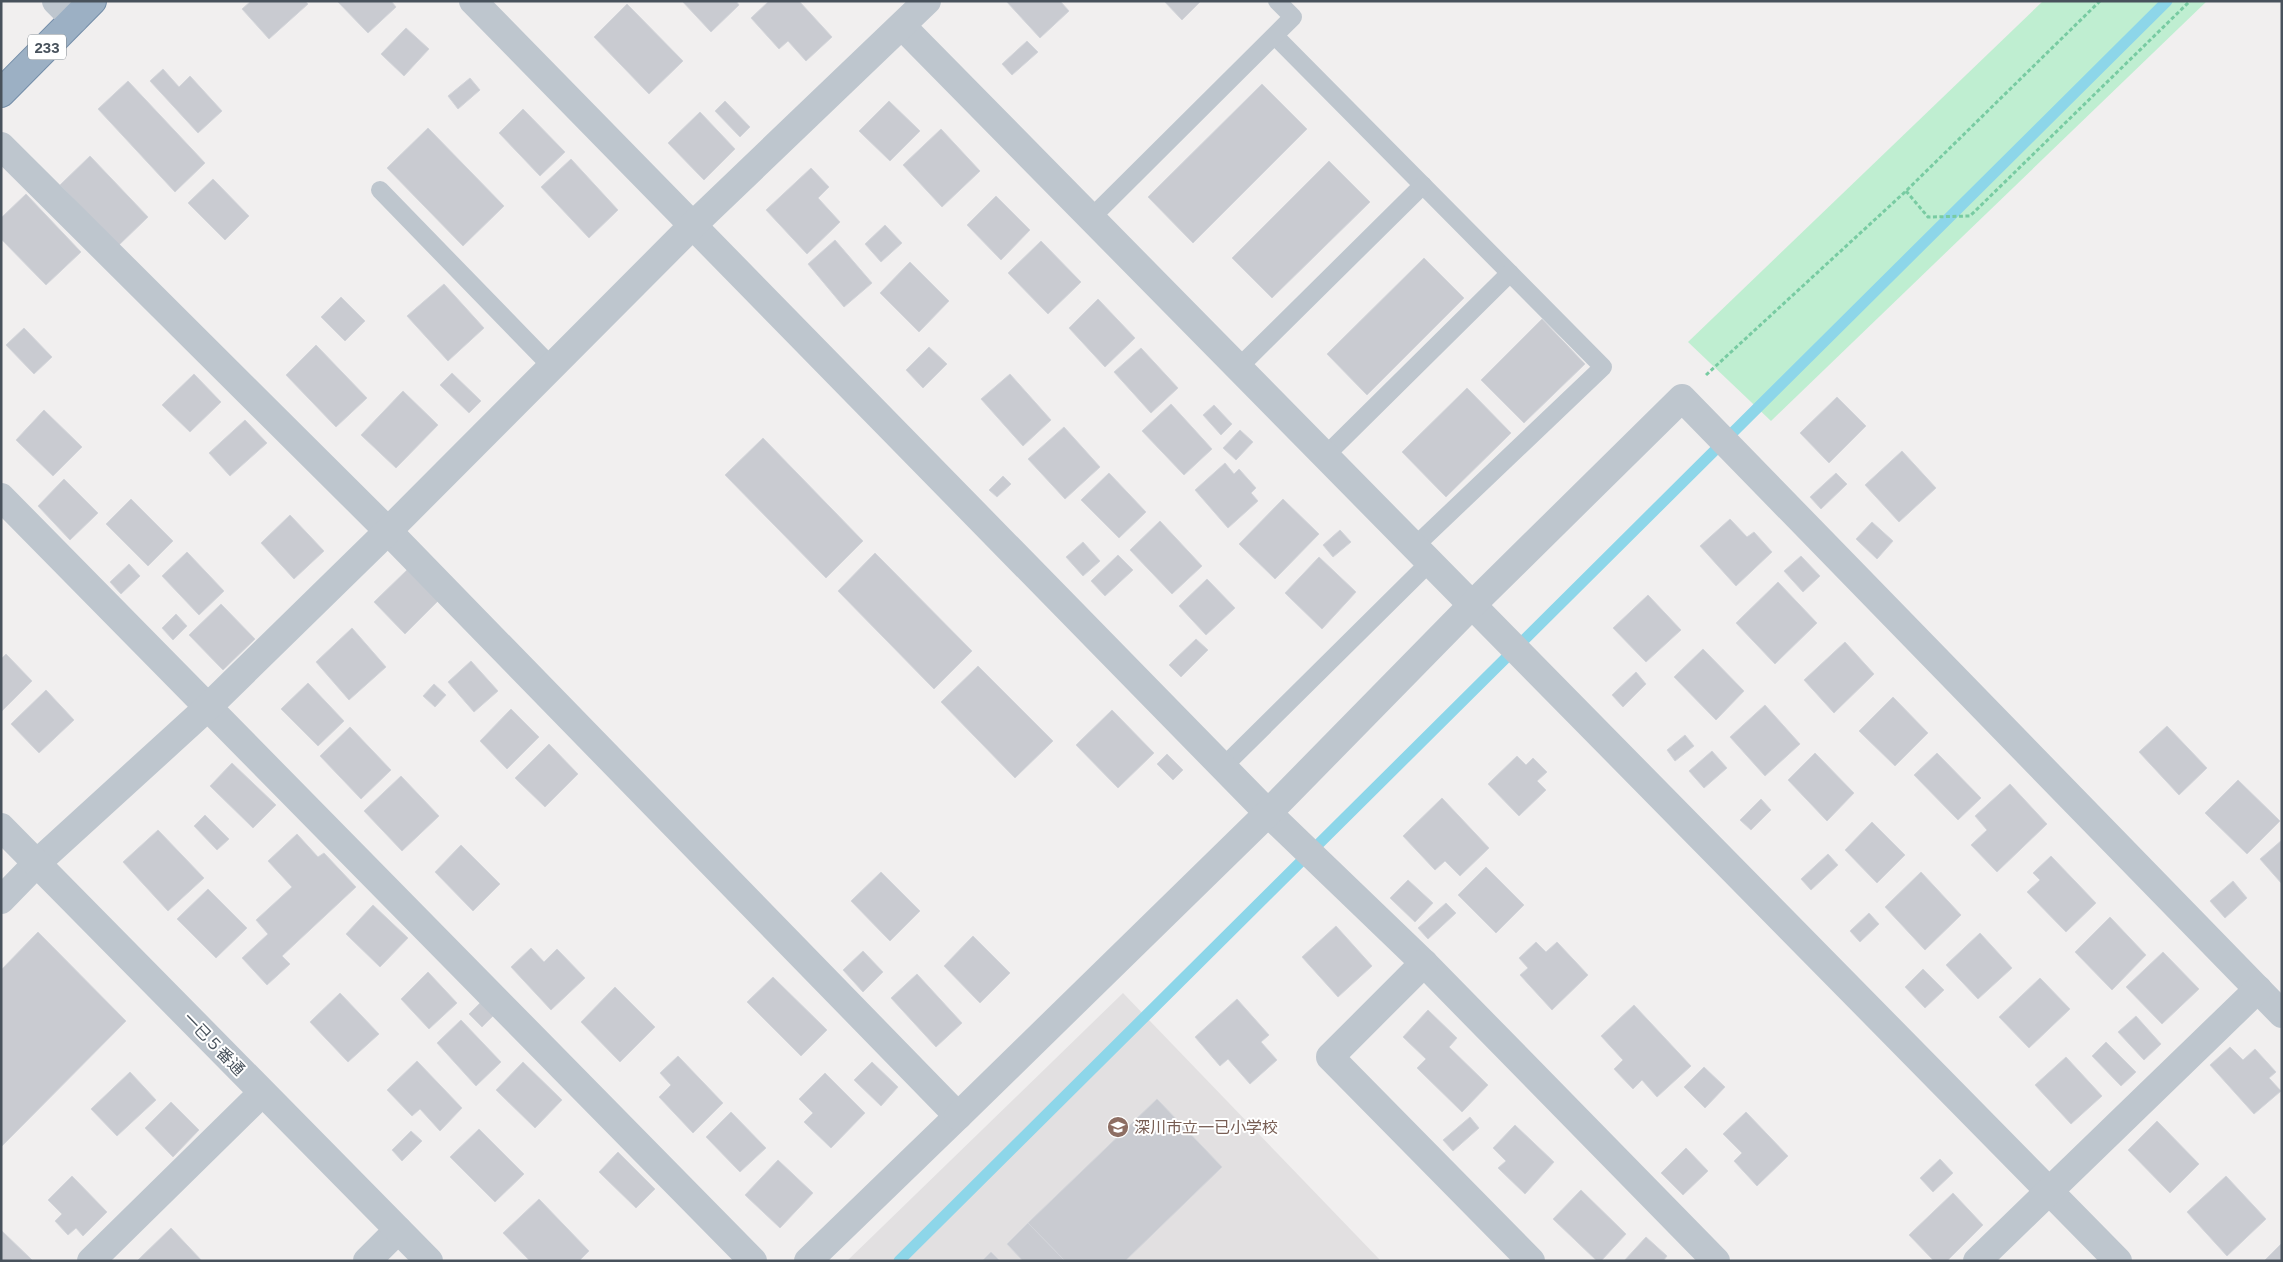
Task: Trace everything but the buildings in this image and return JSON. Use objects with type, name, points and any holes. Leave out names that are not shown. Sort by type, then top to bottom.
[{"type":"highway","name":"233","points":[[1,93],[74,7]]},
{"type":"street","points":[[473,1],[1268,813],[1424,963],[1716,1261]]},
{"type":"street","points":[[1,900],[38,863],[207,708],[388,531],[692,226],[927,1]]},
{"type":"street","points":[[902,26],[2118,1261]]},
{"type":"street","points":[[1,146],[388,531],[958,1116]]},
{"type":"street","points":[[808,1261],[1268,813],[1473,604],[1682,398],[2282,1014]]},
{"type":"street","points":[[1,498],[753,1261]]},
{"type":"street","name":"一已５番通","points":[[1,827],[429,1261]]},
{"type":"street","points":[[1424,963],[1330,1057],[1531,1261]]},
{"type":"street","points":[[1977,1261],[2258,989]]},
{"type":"street","points":[[91,1261],[262,1093]]},
{"type":"street","points":[[367,1261],[398,1230]]},
{"type":"lane","points":[[1091,218],[1293,17],[1277,1]]},
{"type":"lane","points":[[1224,766],[1422,554],[1602,367],[1275,36]]},
{"type":"lane","points":[[1238,368],[1423,185]]},
{"type":"lane","points":[[380,190],[552,367]]},
{"type":"lane","points":[[1325,456],[1510,273]]},
{"type":"path","points":[[1682,398],[1906,191],[2100,1]]},
{"type":"path","points":[[1906,191],[1928,217],[1970,216],[2190,1]]},
{"type":"shaded area","name":"深川市立一已小学校","points":[[1123,993],[1381,1261],[847,1261]]},
{"type":"green space","points":[[2043,1],[2207,1],[1771,421],[1688,342]]},
{"type":"waterway","points":[[899,1261],[2167,1]]},
{"type":"place","name":"深川市立一已小学校","points":[[1118,1127]]}]
